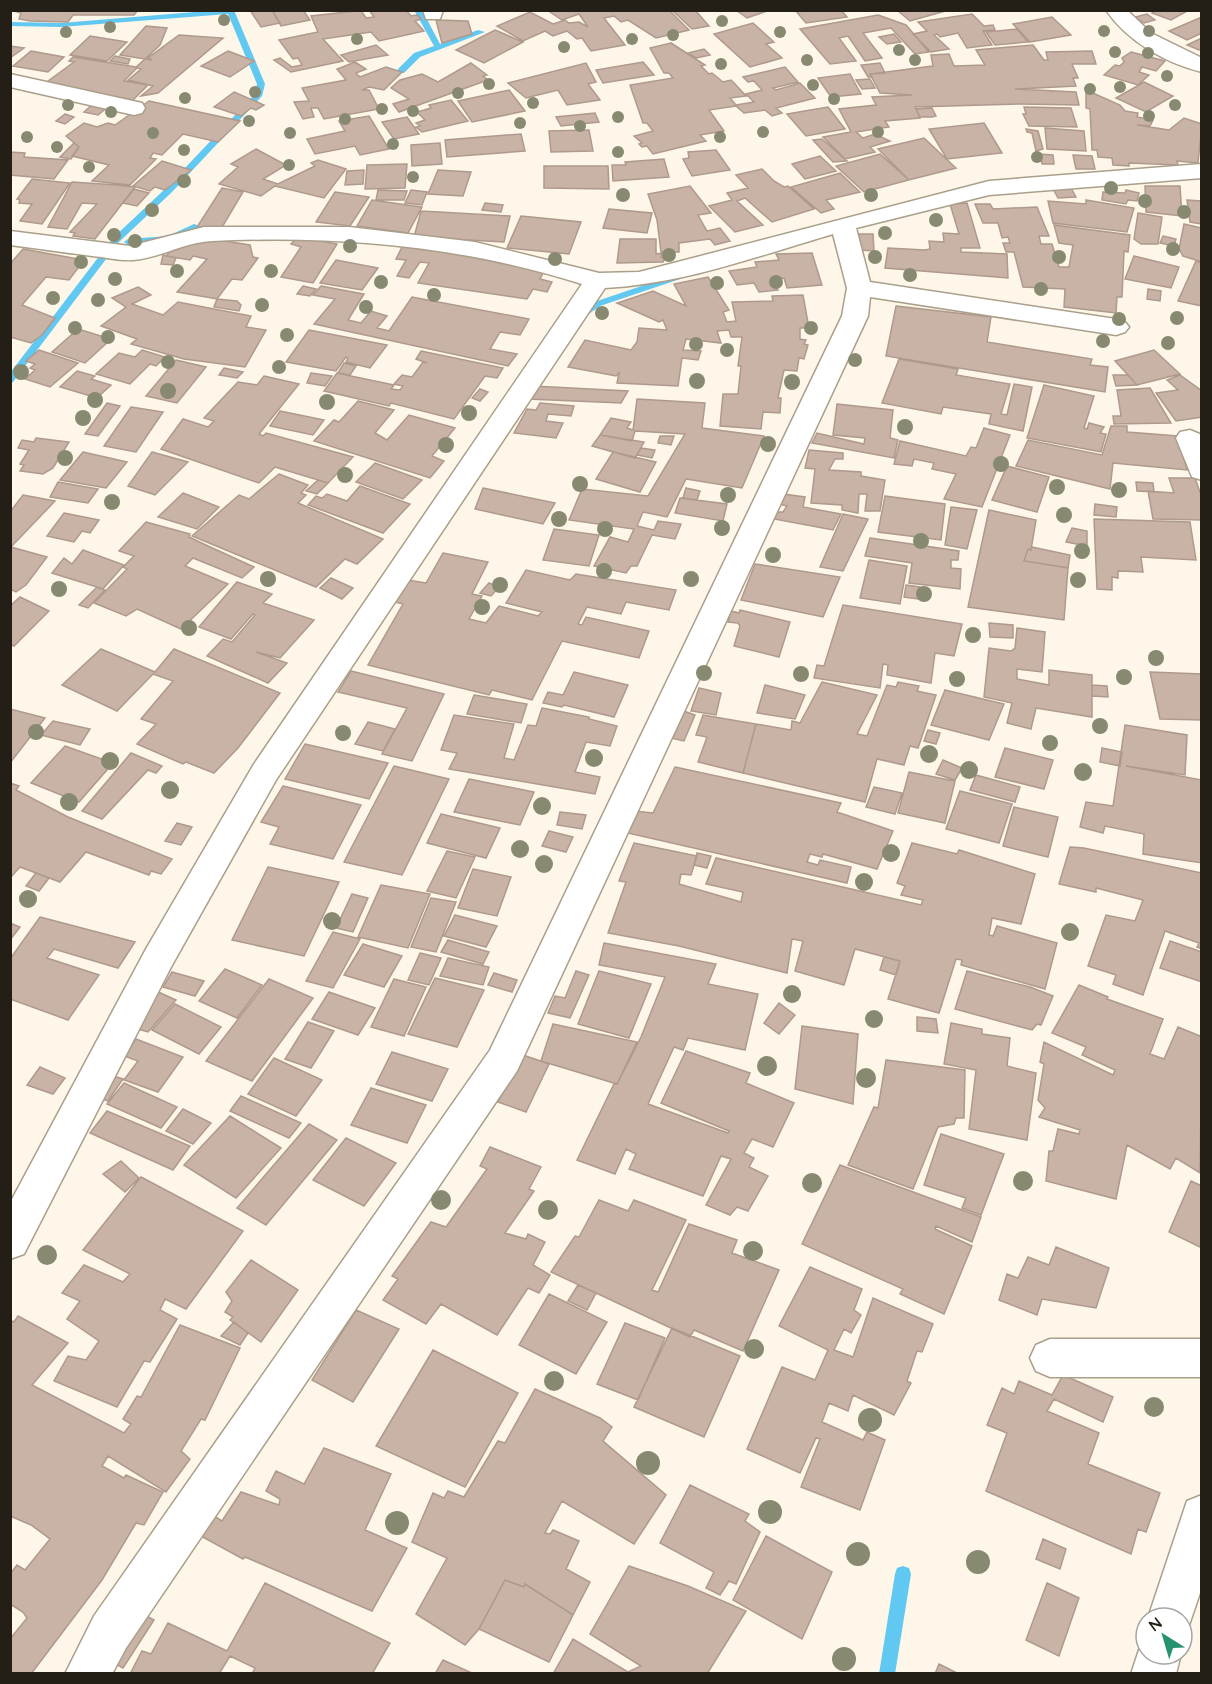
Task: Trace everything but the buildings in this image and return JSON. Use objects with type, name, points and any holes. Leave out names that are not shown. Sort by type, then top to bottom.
[{"type":"street","points":[[1116,10],[1124,22],[1152,43],[1202,66]]},
{"type":"street","points":[[10,80],[134,108]]},
{"type":"street","points":[[10,238],[130,253],[146,252],[197,235],[305,232],[358,235],[459,245],[502,253],[555,266],[597,281],[639,279],[675,272],[843,224],[989,188],[1202,171]]},
{"type":"street","points":[[87,1674],[110,1632],[504,1060],[855,316],[859,288],[843,224]]},
{"type":"street","points":[[10,1242],[158,959],[265,772],[597,281]]},
{"type":"street","points":[[859,288],[1116,327]]},
{"type":"street","points":[[1190,438],[1202,471]]},
{"type":"street","points":[[1050,1358],[1202,1358]]},
{"type":"street","points":[[1184,1597],[1202,1516]]},
{"type":"waterway","points":[[10,380],[116,240],[169,190],[258,96],[261,84],[230,10]]},
{"type":"waterway","points":[[418,10],[438,47]]},
{"type":"waterway","points":[[10,24],[61,25],[229,12]]},
{"type":"waterway","points":[[401,71],[417,55],[481,32]]},
{"type":"waterway","points":[[128,242],[170,239],[194,227]]},
{"type":"waterway","points":[[580,316],[597,304],[683,275]]},
{"type":"waterway","points":[[887,1674],[903,1574]]}]
